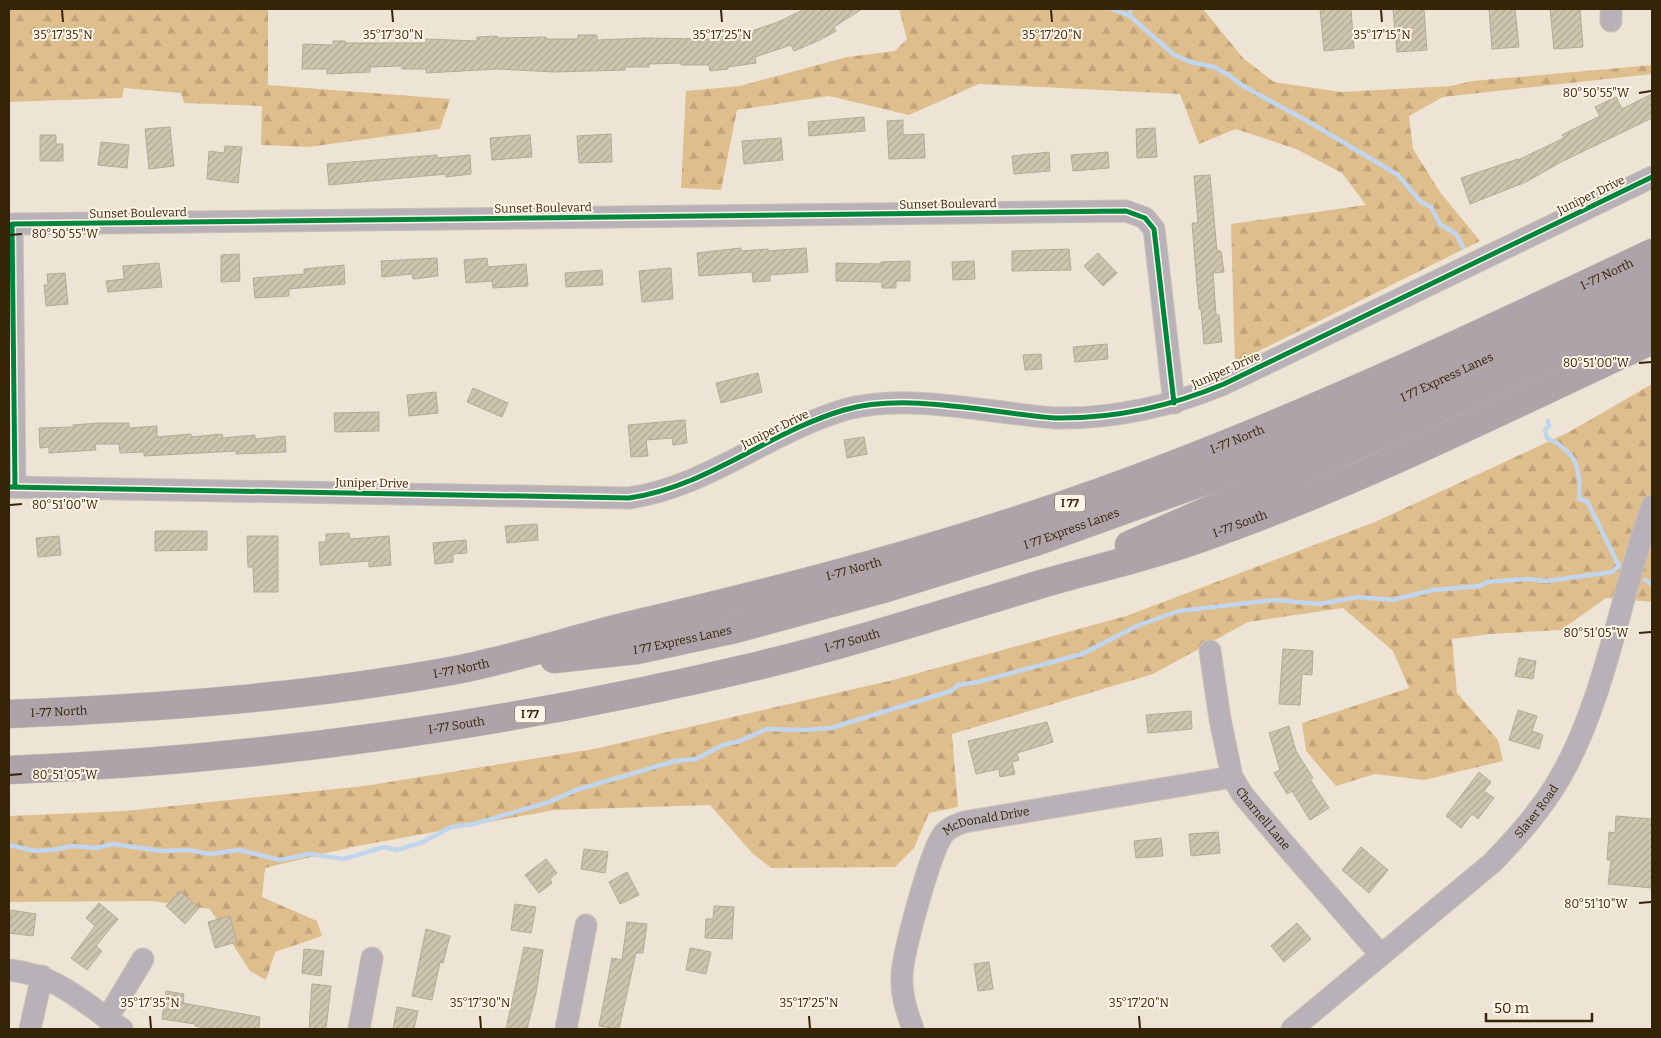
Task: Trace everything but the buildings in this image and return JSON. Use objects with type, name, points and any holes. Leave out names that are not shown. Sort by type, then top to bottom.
[{"type":"highway","name":"I-77 North","points":[[9,714],[218,700],[335,688],[459,669],[837,575],[956,540],[1080,499],[1177,464],[1435,355],[1652,253]]},
{"type":"highway","name":"I 77 Express Lanes","points":[[459,669],[637,650],[735,629],[883,589],[1035,542],[1205,481],[1366,414],[1466,370],[1652,282]]},
{"type":"highway","name":"I 77 Express Lanes","points":[[1038,585],[1400,427],[1652,310]]},
{"type":"highway","name":"I-77 South","points":[[9,770],[164,762],[283,750],[405,734],[534,713],[650,690],[792,657],[920,622],[1038,585],[1159,552],[1247,521],[1411,452],[1652,340]]},
{"type":"street","name":"Juniper Drive","points":[[12,487],[629,498],[650,495],[682,484],[822,418],[866,405],[906,402],[1034,416],[1079,418],[1128,414],[1174,403],[1224,384],[1652,177]]},
{"type":"street","name":"Sunset Boulevard","points":[[12,487],[12,224],[1126,211],[1145,218],[1154,229],[1174,403]]},
{"type":"street","name":"Slater Road","points":[[1292,1029],[1492,863],[1519,836],[1542,806],[1561,777],[1576,746],[1588,714],[1652,506]]},
{"type":"street","name":"Charnell Lane","points":[[1210,651],[1220,719],[1232,777],[1243,795],[1381,955]]},
{"type":"street","name":"McDonald Drive","points":[[913,1029],[902,993],[902,974],[924,884],[936,847],[945,832],[964,822],[1232,777]]},
{"type":"street","points":[[566,1029],[586,924]]},
{"type":"street","points":[[360,1029],[372,958]]},
{"type":"street","points":[[9,970],[42,976],[65,987],[114,1024],[122,998],[143,959]]},
{"type":"street","points":[[30,1029],[42,976]]},
{"type":"green space","points":[[9,9],[268,9],[268,85],[450,99],[440,129],[308,147],[261,145],[262,106],[184,103],[181,93],[124,88],[122,98],[9,102]]},
{"type":"green space","points":[[899,9],[1203,9],[1243,58],[1274,82],[1341,92],[1451,86],[1472,81],[1652,65],[1652,74],[1443,97],[1409,116],[1413,149],[1440,192],[1480,241],[1235,363],[1231,224],[1366,205],[1342,173],[1296,149],[1236,129],[1199,144],[1180,94],[979,84],[909,115],[829,96],[737,110],[721,190],[681,188],[686,91],[740,86],[847,57],[895,51],[907,39]]},
{"type":"green space","points":[[1652,384],[1652,602],[1606,598],[1561,630],[1490,634],[1452,639],[1457,693],[1498,740],[1503,761],[1424,780],[1375,774],[1336,786],[1306,751],[1302,723],[1409,688],[1393,651],[1343,608],[1248,622],[1153,674],[952,734],[958,807],[929,813],[914,848],[895,867],[771,868],[752,853],[710,805],[555,810],[352,847],[265,868],[262,897],[317,921],[322,936],[275,952],[266,980],[250,971],[210,909],[151,901],[9,902],[9,816],[125,811],[364,786],[594,749],[893,680],[1126,616],[1375,522],[1569,432]]},
{"type":"waterway","points":[[1112,9],[1130,16],[1173,54],[1190,62],[1214,67],[1243,86],[1309,122],[1398,175],[1421,202],[1431,207],[1440,224],[1456,234],[1463,247]]},
{"type":"waterway","points":[[1130,9],[1130,16]]},
{"type":"waterway","points":[[9,845],[35,851],[72,846],[96,848],[113,844],[162,851],[189,850],[210,854],[239,850],[280,860],[310,854],[344,859],[384,847],[397,850],[423,842],[451,827],[474,824],[549,802],[576,790],[675,761],[696,759],[723,745],[740,741],[767,729],[803,730],[831,728],[951,691],[958,685],[978,682],[1082,654],[1139,625],[1179,611],[1275,600],[1319,604],[1358,597],[1392,600],[1433,590],[1480,586],[1487,582],[1527,579],[1547,581],[1612,572],[1619,566],[1587,501],[1579,499],[1579,478],[1575,462],[1565,449],[1547,438],[1545,430],[1549,426],[1548,421]]},
{"type":"waterway","points":[[1645,580],[1652,584]]},
{"type":"cycle path","points":[[9,487],[629,498],[658,492],[685,483],[790,431],[844,410],[868,405],[921,403],[1055,418],[1120,414],[1183,399],[1224,384],[1652,177]]},
{"type":"cycle path","points":[[15,487],[12,224],[1126,211],[1145,218],[1154,229],[1174,403]]}]
